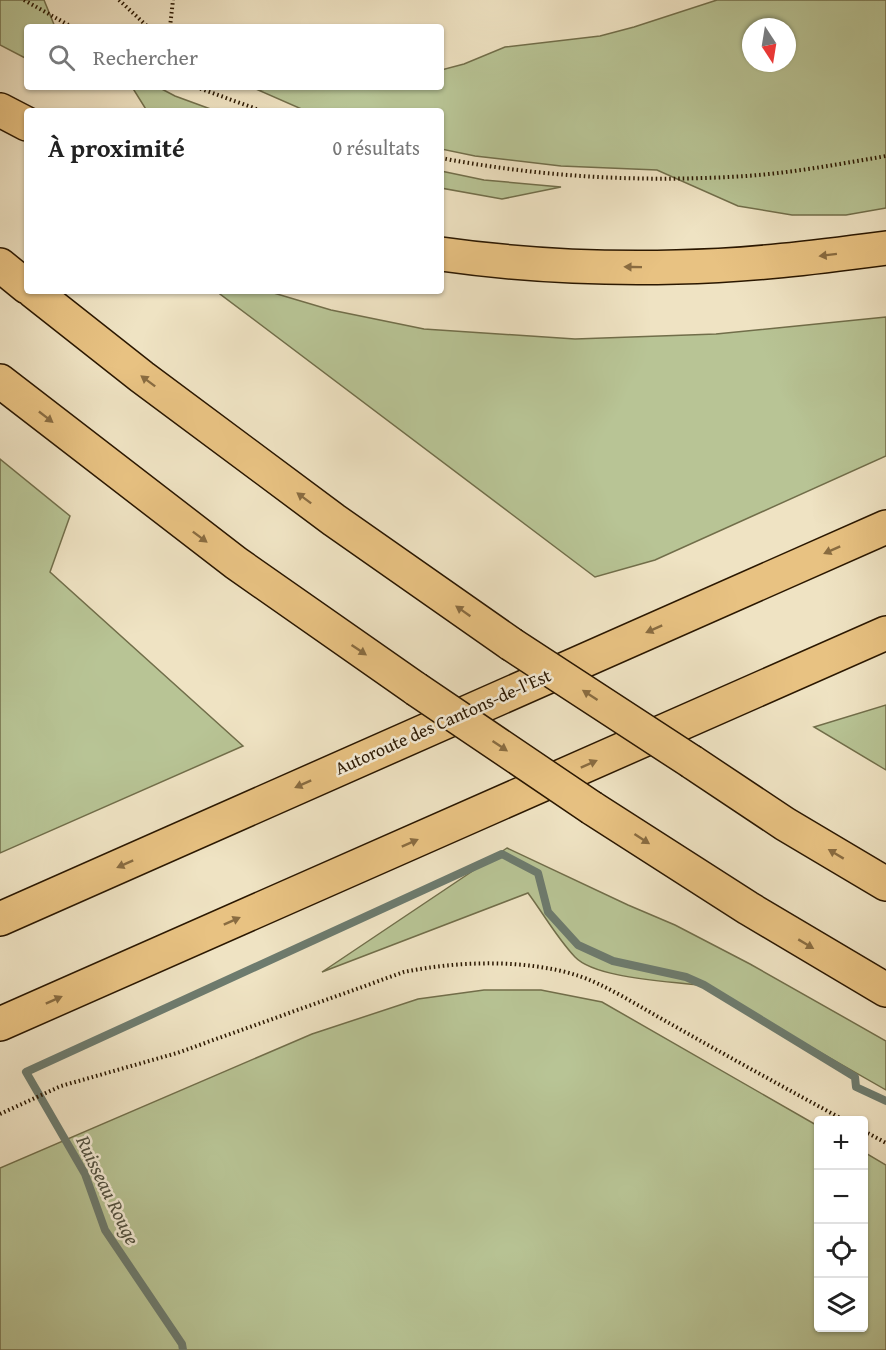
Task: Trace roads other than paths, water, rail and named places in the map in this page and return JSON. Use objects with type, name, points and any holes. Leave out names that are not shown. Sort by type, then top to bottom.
[{"type":"highway","points":[[0,110],[24,122]]},
{"type":"highway","points":[[444,254],[560,265],[659,267],[766,261],[886,248]]},
{"type":"highway","points":[[0,265],[24,284]]},
{"type":"highway","points":[[37,294],[142,377],[326,514],[511,644],[785,824],[886,884]]},
{"type":"highway","points":[[0,381],[228,557],[416,690],[592,808],[757,914],[886,990]]},
{"type":"highway","name":"Autoroute des Cantons-de-l'Est","points":[[0,919],[886,527]]},
{"type":"highway","points":[[0,1024],[886,633]]},
{"type":"waterway","name":"Ruisseau Rouge","points":[[183,1350],[182,1344],[105,1230],[85,1174],[26,1072],[502,854],[538,873],[548,912],[578,945],[613,961],[686,977],[704,985],[855,1077],[856,1087],[886,1101]]}]
